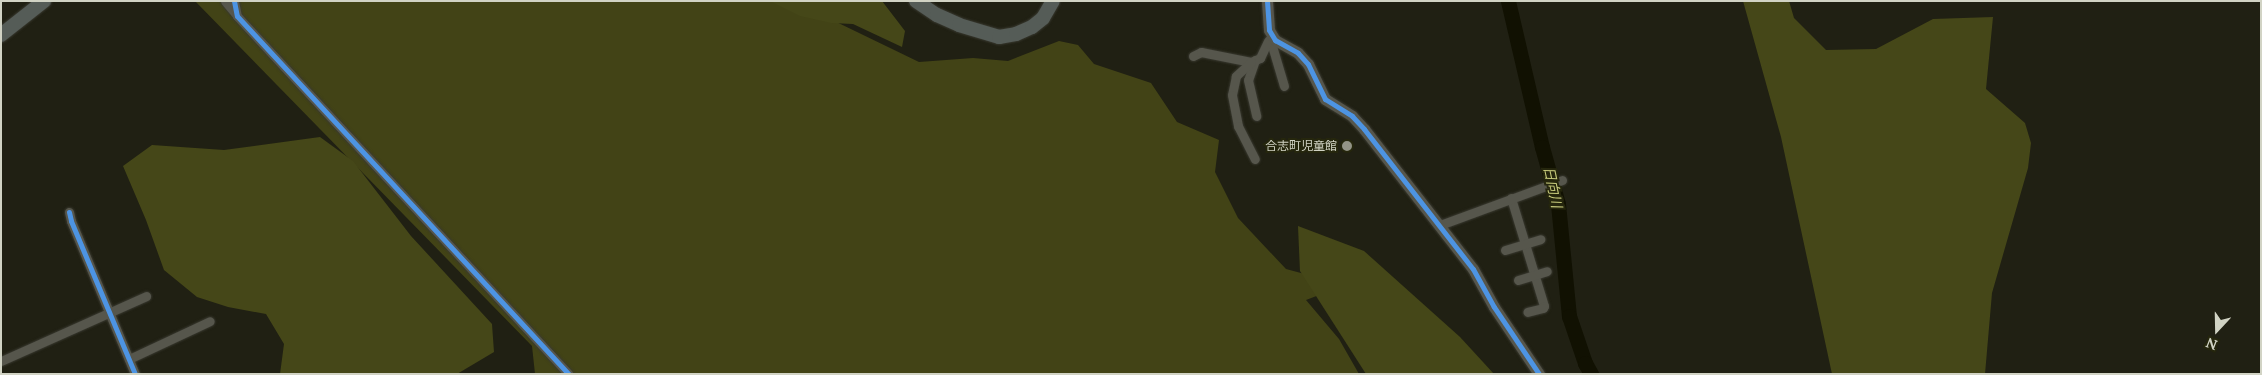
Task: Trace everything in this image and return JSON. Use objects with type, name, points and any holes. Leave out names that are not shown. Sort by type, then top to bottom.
[{"type":"main road","points":[[1,36],[44,1]]},
{"type":"main road","points":[[916,1],[936,15],[958,25],[999,37],[1016,34],[1032,27],[1043,18],[1054,1]]},
{"type":"street","points":[[225,1],[568,374]]},
{"type":"street","points":[[234,1],[237,16]]},
{"type":"street","points":[[1267,1],[1270,38],[1284,86]]},
{"type":"street","points":[[1255,159],[1238,126],[1232,95],[1236,76],[1253,61],[1260,58],[1270,38]]},
{"type":"street","points":[[1270,38],[1298,53],[1308,64],[1325,99],[1352,116],[1364,129],[1440,225],[1472,269],[1494,307],[1539,374]]},
{"type":"street","points":[[1193,56],[1201,52],[1253,61]]},
{"type":"street","points":[[1253,61],[1248,80],[1256,116]]},
{"type":"street","points":[[1440,225],[1562,180]]},
{"type":"street","points":[[1511,198],[1544,306],[1543,308],[1527,312]]},
{"type":"street","points":[[69,212],[71,221],[135,374]]},
{"type":"street","points":[[1505,250],[1540,239]]},
{"type":"street","points":[[1518,280],[1547,271]]},
{"type":"street","points":[[1,361],[146,296]]},
{"type":"street","points":[[129,359],[210,321]]},
{"type":"shaded area","points":[[195,1],[793,1],[919,62],[973,58],[1008,61],[1059,41],[1078,45],[1094,64],[1151,83],[1177,122],[1219,140],[1215,172],[1238,218],[1286,269],[1327,280],[1327,292],[1306,300],[1339,339],[1359,374],[535,374],[532,346]]},
{"type":"shaded area","points":[[770,1],[882,1],[905,31],[902,47],[853,24],[831,23],[800,16]]},
{"type":"shaded area","points":[[1743,1],[1789,1],[1794,18],[1826,50],[1876,49],[1933,19],[1993,17],[1986,89],[2025,123],[2031,143],[2028,168],[1992,293],[1985,374],[1832,374],[1781,137]]},
{"type":"shaded area","points":[[320,137],[353,161],[411,236],[492,324],[494,352],[457,374],[280,374],[284,344],[266,314],[228,307],[197,297],[164,270],[146,220],[123,166],[152,145],[224,150]]},
{"type":"shaded area","points":[[1298,226],[1364,251],[1460,337],[1494,374],[1366,374],[1300,271]]},
{"type":"waterway","name":"日向川","points":[[1508,1],[1542,147],[1558,204],[1569,316],[1585,363],[1591,374]]},
{"type":"cycle path","points":[[234,1],[237,16],[569,374]]},
{"type":"cycle path","points":[[1267,1],[1269,30],[1275,40],[1298,53],[1308,64],[1325,99],[1352,116],[1364,129],[1473,269],[1494,307],[1539,374]]},
{"type":"cycle path","points":[[69,212],[71,221],[135,374]]},
{"type":"place","name":"合志町児童館","points":[[1347,146]]}]
